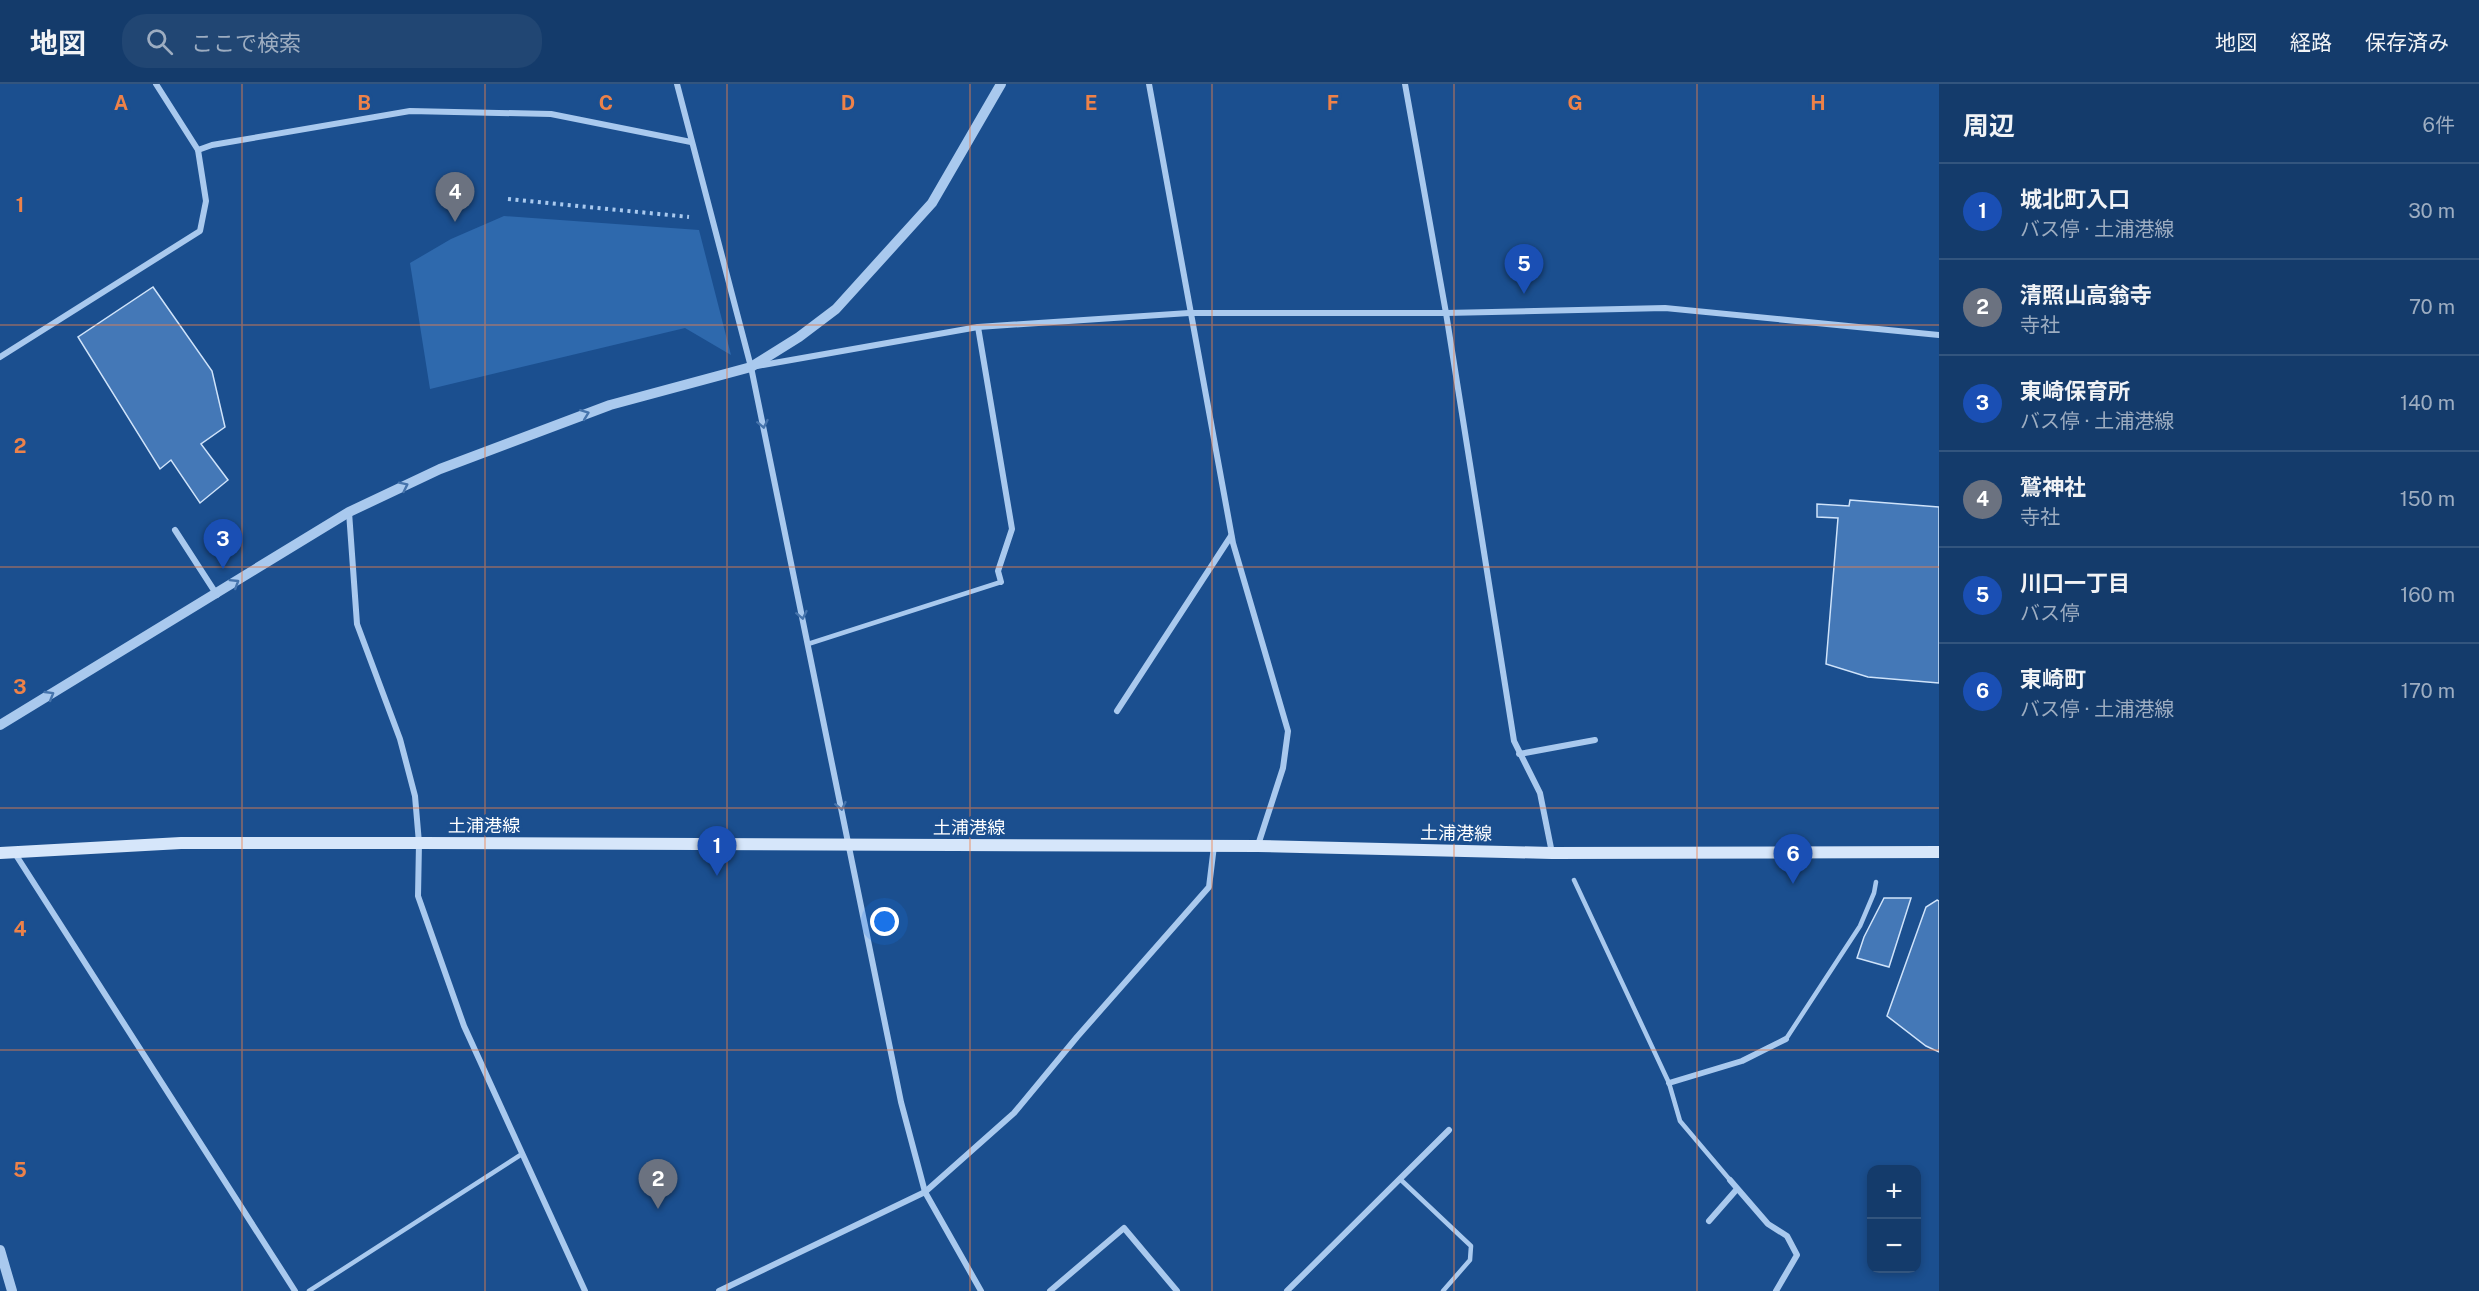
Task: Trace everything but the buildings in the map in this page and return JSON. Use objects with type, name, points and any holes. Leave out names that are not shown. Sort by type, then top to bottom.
[{"type":"main road","name":"土浦港線","points":[[0,853],[181,843],[1258,846],[1552,853],[1939,852]]},
{"type":"street","points":[[0,357],[200,231],[206,201],[198,150],[156,84]]},
{"type":"street","points":[[677,84],[751,367],[901,1102],[925,1192],[981,1291]]},
{"type":"street","points":[[751,367],[799,337],[836,309],[868,276],[932,203],[1001,84]]},
{"type":"street","points":[[1149,84],[1231,536],[1288,731],[1283,768],[1258,846]]},
{"type":"street","points":[[1405,84],[1446,313],[1512,730],[1519,754],[1540,793],[1552,853]]},
{"type":"street","points":[[198,150],[212,145],[410,111],[551,114],[691,142]]},
{"type":"street","points":[[0,725],[217,595],[349,512],[440,469],[610,405],[751,367],[978,327],[1189,313],[1446,313],[1665,308],[1939,335]]},
{"type":"street","points":[[978,327],[1012,529],[998,571],[1001,582]]},
{"type":"street","points":[[349,512],[357,624],[400,739],[415,796],[419,843],[418,896],[427,927],[464,1026],[585,1291]]},
{"type":"street","points":[[175,530],[217,595]]},
{"type":"street","points":[[1116,711],[1231,536]]},
{"type":"street","points":[[1519,754],[1595,740]]},
{"type":"street","points":[[719,1291],[925,1192],[1014,1113],[1077,1036],[1209,887],[1214,846]]},
{"type":"street","points":[[14,851],[295,1291]]},
{"type":"street","points":[[1669,1083],[1742,1061],[1786,1039]]},
{"type":"street","points":[[1287,1291],[1449,1130]]},
{"type":"street","points":[[1730,1180],[1768,1224],[1787,1236],[1797,1255],[1776,1291]]},
{"type":"street","points":[[1708,1221],[1737,1189]]},
{"type":"street","points":[[1050,1291],[1124,1228],[1178,1291]]},
{"type":"street","points":[[0,1250],[12,1291]]},
{"type":"lane","points":[[808,644],[1001,582]]},
{"type":"lane","points":[[1574,880],[1669,1083],[1680,1121],[1730,1180]]},
{"type":"lane","points":[[1786,1039],[1860,926],[1874,893],[1876,882]]},
{"type":"lane","points":[[309,1291],[522,1154]]},
{"type":"lane","points":[[1400,1179],[1471,1246],[1470,1260],[1443,1291]]},
{"type":"path","points":[[508,199],[711,219]]},
{"type":"shaded area","points":[[504,216],[699,230],[731,355],[685,328],[430,389],[410,263],[451,239]]},
{"type":"place","name":"鷲神社","points":[[455,222]]},
{"type":"place","name":"川口一丁目","points":[[1524,294]]},
{"type":"place","name":"東崎保育所","points":[[223,569]]},
{"type":"place","name":"城北町入口","points":[[717,876]]},
{"type":"place","name":"東崎町","points":[[1793,884]]},
{"type":"place","name":"清照山高翁寺","points":[[658,1209]]}]
